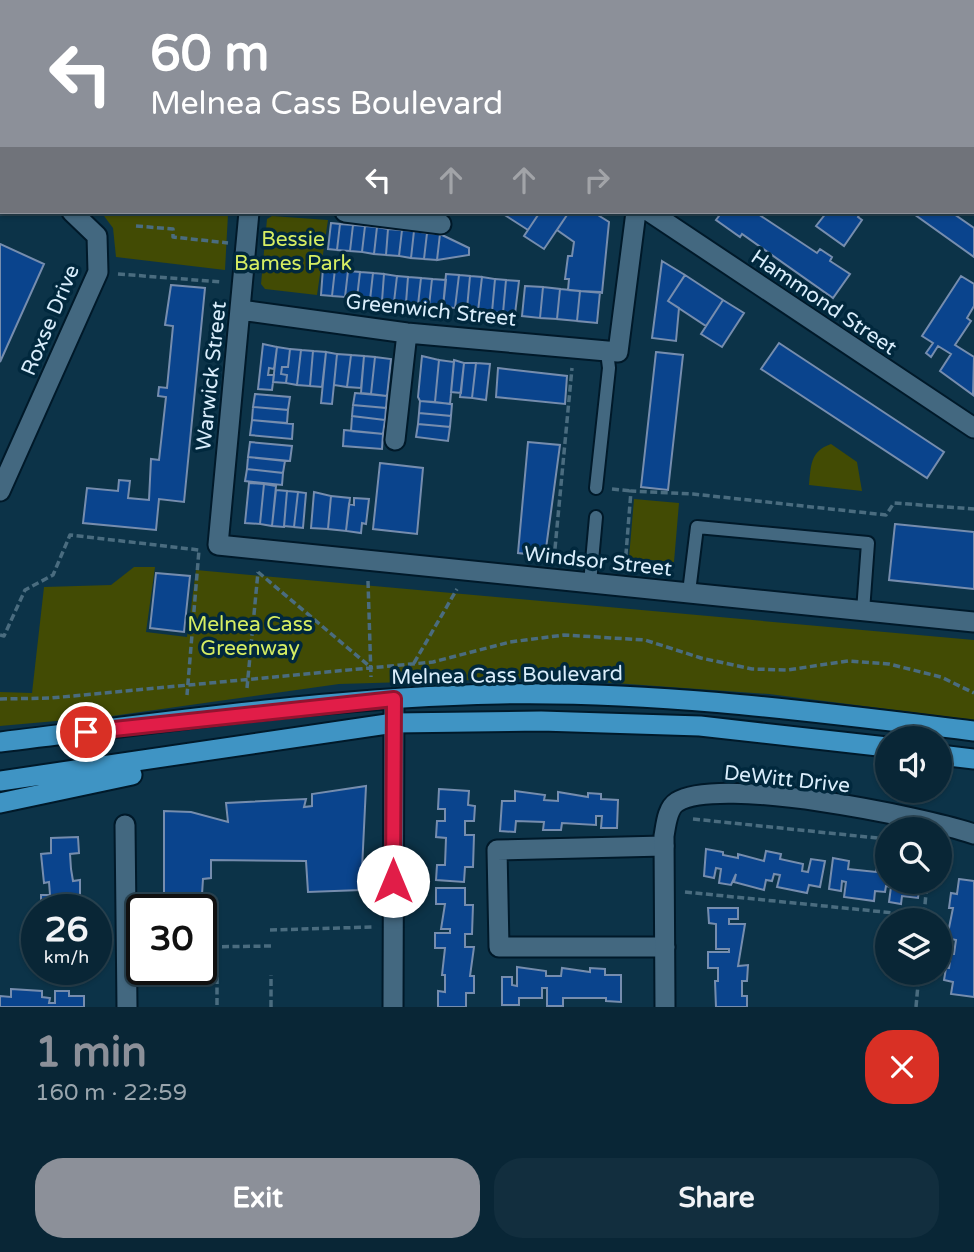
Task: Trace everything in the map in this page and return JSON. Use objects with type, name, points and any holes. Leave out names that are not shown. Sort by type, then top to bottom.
[{"type":"main road","name":"Melnea Cass Boulevard","points":[[0,742],[279,709],[394,699],[499,694],[656,697],[766,705],[974,731]]},
{"type":"main road","points":[[0,781],[394,723],[541,721],[687,725],[775,732],[875,745]]},
{"type":"main road","points":[[0,803],[182,764],[224,748]]},
{"type":"main road","points":[[952,756],[974,759]]},
{"type":"street","name":"Roxse Drive","points":[[0,491],[98,272],[97,236],[74,214]]},
{"type":"street","name":"Warwick Street","points":[[218,545],[249,214]]},
{"type":"street","points":[[384,214],[404,215],[441,225]]},
{"type":"street","points":[[612,352],[636,214]]},
{"type":"street","name":"Hammond Street","points":[[653,214],[974,428]]},
{"type":"street","name":"Greenwich Street","points":[[240,310],[407,333],[612,352]]},
{"type":"street","points":[[395,440],[407,333]]},
{"type":"street","name":"Windsor Street","points":[[218,545],[974,622]]},
{"type":"street","points":[[393,1007],[394,699]]},
{"type":"street","name":"DeWitt Drive","points":[[665,1007],[664,846],[667,817],[674,803],[696,794],[770,796],[904,815],[974,834]]},
{"type":"street","points":[[125,825],[127,1007]]},
{"type":"street","points":[[664,846],[497,849],[499,947],[665,947]]},
{"type":"lane","points":[[596,488],[612,352]]},
{"type":"lane","points":[[590,583],[596,517]]},
{"type":"lane","points":[[689,592],[697,527],[868,543],[863,611]]},
{"type":"path","points":[[136,226],[173,229],[173,237],[230,243]]},
{"type":"path","points":[[98,272],[227,282]]},
{"type":"path","points":[[554,561],[572,364]]},
{"type":"path","points":[[625,566],[631,491],[694,494],[886,515],[894,503],[974,509]]},
{"type":"path","points":[[0,635],[4,636],[25,590],[53,575],[70,535],[199,550],[187,695]]},
{"type":"path","points":[[247,688],[258,572],[369,666]]},
{"type":"path","points":[[368,581],[371,677]]},
{"type":"path","points":[[414,663],[458,588]]},
{"type":"path","name":"Melnea Cass Boulevard","points":[[0,699],[51,698],[414,663],[450,659],[510,642],[545,636],[588,635],[645,640],[701,658],[752,669],[787,670],[848,661],[889,664],[941,677],[974,693]]},
{"type":"path","points":[[688,818],[875,838]]},
{"type":"path","points":[[685,892],[875,913]]},
{"type":"path","points":[[270,930],[372,927]]},
{"type":"path","points":[[217,947],[271,946]]},
{"type":"path","points":[[271,975],[271,1007]]},
{"type":"path","points":[[216,985],[217,1007]]},
{"type":"path","points":[[916,1007],[918,985]]},
{"type":"green space","points":[[102,214],[228,214],[225,270],[116,257],[113,228]]},
{"type":"green space","name":"Bessie Bames Park","points":[[272,216],[328,220],[317,295],[265,289],[261,284],[267,219]]},
{"type":"green space","points":[[831,444],[857,462],[862,491],[809,485],[815,455]]},
{"type":"green space","points":[[634,499],[679,503],[674,562],[629,558]]},
{"type":"green space","name":"Melnea Cass Greenway","points":[[134,567],[155,567],[146,632],[187,637],[196,570],[974,640],[974,720],[769,694],[545,678],[339,684],[112,716],[0,726],[0,692],[32,693],[44,587],[111,585]]},
{"type":"building","points":[[503,214],[539,214],[528,230]]},
{"type":"building","points":[[539,214],[568,214],[544,249],[524,236]]},
{"type":"building","points":[[568,214],[596,214],[609,222],[602,293],[568,290],[569,279],[565,279],[568,256],[572,256],[574,242],[557,230]]},
{"type":"building","points":[[720,214],[758,214],[817,253],[820,249],[832,257],[830,261],[850,274],[833,298],[742,234],[740,237],[716,220]]},
{"type":"building","points":[[825,214],[860,214],[858,217],[862,220],[844,246],[816,226]]},
{"type":"building","points":[[914,214],[954,214],[974,228],[974,257]]},
{"type":"building","points":[[331,223],[340,224],[337,250],[328,249]]},
{"type":"building","points":[[340,224],[353,225],[350,251],[337,250]]},
{"type":"building","points":[[353,225],[365,226],[362,252],[350,251]]},
{"type":"building","points":[[365,226],[377,227],[374,254],[362,252]]},
{"type":"building","points":[[377,227],[388,229],[386,255],[374,254]]},
{"type":"building","points":[[388,229],[402,230],[399,256],[386,255]]},
{"type":"building","points":[[402,230],[414,231],[411,258],[399,256]]},
{"type":"building","points":[[414,231],[427,233],[424,259],[411,258]]},
{"type":"building","points":[[427,233],[440,234],[437,260],[424,259]]},
{"type":"building","points":[[440,234],[469,248],[469,255],[437,260]]},
{"type":"building","points":[[0,244],[44,264],[0,362]]},
{"type":"building","points":[[662,261],[685,275],[668,301],[679,308],[676,341],[652,338]]},
{"type":"building","points":[[323,268],[335,269],[332,296],[321,295]]},
{"type":"building","points":[[335,269],[348,271],[345,297],[332,296]]},
{"type":"building","points":[[348,271],[360,272],[357,298],[345,297]]},
{"type":"building","points":[[360,272],[373,273],[370,300],[357,298]]},
{"type":"building","points":[[373,273],[384,274],[382,301],[370,300]]},
{"type":"building","points":[[384,274],[397,276],[394,302],[382,301]]},
{"type":"building","points":[[446,274],[459,275],[455,308],[443,307]]},
{"type":"building","points":[[459,275],[470,276],[467,309],[455,308]]},
{"type":"building","points":[[685,275],[723,300],[706,326],[668,301]]},
{"type":"building","points":[[397,276],[408,277],[406,303],[394,302]]},
{"type":"building","points":[[470,276],[482,277],[478,311],[467,309]]},
{"type":"building","points":[[961,276],[974,284],[974,306],[967,318],[971,321],[955,345],[974,357],[973,395],[940,371],[951,354],[938,346],[931,357],[926,353],[933,343],[922,336]]},
{"type":"building","points":[[408,277],[421,278],[418,305],[406,303]]},
{"type":"building","points":[[482,277],[495,279],[492,312],[478,311]]},
{"type":"building","points":[[421,278],[432,279],[429,306],[418,305]]},
{"type":"building","points":[[432,279],[446,280],[443,307],[429,306]]},
{"type":"building","points":[[495,279],[506,280],[503,313],[492,312]]},
{"type":"building","points":[[506,280],[519,281],[515,314],[503,313]]},
{"type":"building","points":[[171,285],[205,288],[184,502],[159,499],[156,530],[83,523],[87,488],[118,491],[119,480],[130,481],[128,498],[149,500],[151,459],[159,460],[166,397],[158,396],[159,387],[167,388],[173,326],[165,325]]},
{"type":"building","points":[[525,286],[543,287],[540,318],[522,316]]},
{"type":"building","points":[[543,287],[560,289],[557,319],[540,318]]},
{"type":"building","points":[[560,289],[580,291],[577,321],[557,319]]},
{"type":"building","points":[[580,291],[600,292],[597,323],[577,321]]},
{"type":"building","points":[[723,300],[744,313],[722,347],[701,334]]},
{"type":"building","points":[[779,343],[944,452],[927,478],[761,369]]},
{"type":"building","points":[[263,344],[277,347],[274,369],[269,368],[268,375],[274,375],[272,390],[258,389]]},
{"type":"building","points":[[277,347],[290,349],[288,367],[282,367],[281,374],[287,375],[286,383],[273,382]]},
{"type":"building","points":[[290,349],[301,350],[297,385],[286,383],[287,375],[281,374],[282,367],[288,367]]},
{"type":"building","points":[[301,350],[313,351],[310,386],[297,385]]},
{"type":"building","points":[[313,351],[326,352],[322,387],[310,386]]},
{"type":"building","points":[[326,352],[337,354],[332,404],[321,403]]},
{"type":"building","points":[[656,352],[683,355],[668,490],[641,487]]},
{"type":"building","points":[[337,354],[351,355],[347,387],[334,385]]},
{"type":"building","points":[[351,355],[364,356],[361,388],[347,387]]},
{"type":"building","points":[[364,356],[375,357],[371,394],[361,393]]},
{"type":"building","points":[[422,356],[439,360],[435,402],[420,401],[418,397]]},
{"type":"building","points":[[375,357],[391,359],[387,396],[371,394]]},
{"type":"building","points":[[439,360],[454,362],[450,404],[435,402]]},
{"type":"building","points":[[454,360],[464,363],[461,393],[451,392]]},
{"type":"building","points":[[464,363],[476,363],[472,398],[460,397]]},
{"type":"building","points":[[476,363],[490,364],[486,400],[472,398]]},
{"type":"building","points":[[498,368],[567,376],[565,404],[496,397]]},
{"type":"building","points":[[355,393],[387,396],[386,408],[353,405]]},
{"type":"building","points":[[255,394],[290,397],[288,410],[253,407]]},
{"type":"building","points":[[420,401],[452,404],[451,416],[419,413]]},
{"type":"building","points":[[353,405],[386,408],[385,420],[352,416]]},
{"type":"building","points":[[253,407],[288,410],[287,423],[252,420]]},
{"type":"building","points":[[419,413],[451,416],[450,427],[418,424]]},
{"type":"building","points":[[352,416],[385,420],[383,434],[351,431]]},
{"type":"building","points":[[252,420],[293,424],[292,439],[250,435]]},
{"type":"building","points":[[418,424],[450,427],[448,441],[416,437]]},
{"type":"building","points":[[344,430],[383,434],[382,449],[343,446]]},
{"type":"building","points":[[250,442],[292,446],[290,461],[248,457]]},
{"type":"building","points":[[528,442],[560,445],[545,556],[518,553]]},
{"type":"building","points":[[248,457],[285,461],[283,473],[247,469]]},
{"type":"building","points":[[380,463],[423,468],[417,534],[373,529]]},
{"type":"building","points":[[247,469],[283,473],[282,485],[245,481]]},
{"type":"building","points":[[249,483],[264,484],[260,524],[245,523]]},
{"type":"building","points":[[264,484],[276,486],[272,526],[260,524]]},
{"type":"building","points":[[276,490],[287,491],[284,527],[272,526]]},
{"type":"building","points":[[287,491],[298,492],[294,527],[284,526]]},
{"type":"building","points":[[298,492],[306,493],[303,528],[294,527]]},
{"type":"building","points":[[314,492],[331,496],[328,529],[311,528]]},
{"type":"building","points":[[331,496],[350,498],[346,531],[328,529]]},
{"type":"building","points":[[354,498],[369,499],[366,524],[362,523],[361,533],[346,531],[349,504],[354,505]]},
{"type":"building","points":[[895,524],[974,532],[974,589],[889,580]]},
{"type":"building","points":[[156,573],[190,576],[184,632],[150,628]]},
{"type":"building","points":[[366,786],[361,890],[308,892],[306,861],[211,860],[211,878],[203,879],[202,894],[164,894],[164,811],[191,812],[228,822],[226,803],[306,799],[304,807],[312,806],[312,794]]},
{"type":"building","points":[[439,789],[469,791],[468,805],[475,806],[474,821],[465,821],[465,835],[474,835],[473,867],[465,867],[464,882],[436,880],[437,865],[445,865],[446,838],[436,837],[437,821],[445,821],[445,809],[438,809]]},
{"type":"building","points":[[515,791],[545,795],[544,800],[558,801],[558,792],[588,797],[588,793],[601,794],[601,799],[618,800],[617,828],[601,828],[602,816],[596,816],[596,825],[562,823],[561,830],[543,830],[544,822],[516,821],[515,832],[500,831],[502,801],[515,801]]},
{"type":"building","points":[[78,837],[79,853],[70,854],[73,881],[80,880],[80,894],[50,894],[49,882],[44,883],[41,854],[51,853],[51,838]]},
{"type":"building","points":[[706,849],[723,852],[723,855],[738,858],[738,854],[764,861],[766,851],[781,854],[780,859],[803,864],[802,871],[808,872],[811,859],[825,861],[820,887],[809,885],[807,893],[777,887],[780,875],[774,874],[772,881],[766,880],[764,890],[734,882],[736,874],[731,885],[719,883],[721,869],[716,868],[714,878],[704,876]]},
{"type":"building","points":[[833,858],[849,861],[848,869],[875,872],[874,901],[844,897],[846,882],[842,881],[841,891],[829,889]]},
{"type":"building","points":[[959,879],[974,881],[974,997],[951,994],[952,954],[956,940],[952,939],[953,908],[949,908],[951,894],[957,894]]},
{"type":"building","points":[[436,888],[465,888],[465,905],[473,905],[472,934],[465,934],[465,947],[474,947],[470,976],[474,976],[474,993],[466,993],[466,1007],[438,1007],[438,991],[445,992],[445,975],[442,975],[445,948],[435,948],[435,933],[450,933],[450,929],[441,929],[445,904],[436,904]]},
{"type":"building","points":[[890,894],[918,894],[918,898],[902,896],[901,904],[889,902]]},
{"type":"building","points":[[708,908],[738,908],[738,919],[729,919],[729,924],[745,924],[738,966],[748,965],[747,981],[742,981],[742,996],[747,996],[747,1007],[716,1007],[715,981],[718,981],[718,968],[708,968],[708,952],[729,952],[729,949],[716,949],[716,924],[709,923]]},
{"type":"building","points":[[517,967],[546,971],[546,976],[561,976],[562,968],[590,972],[590,968],[605,969],[605,975],[621,975],[621,1002],[606,1001],[606,998],[563,998],[563,1006],[547,1006],[547,988],[542,988],[542,998],[519,998],[519,1005],[502,1005],[502,977],[512,977],[512,985],[517,986]]},
{"type":"building","points":[[11,989],[42,991],[42,997],[50,998],[49,1003],[55,1003],[55,991],[69,991],[69,996],[84,996],[84,1007],[0,1007],[0,996],[11,997]]},
{"type":"route","points":[[86,732],[324,704],[394,699],[393,881]]}]
